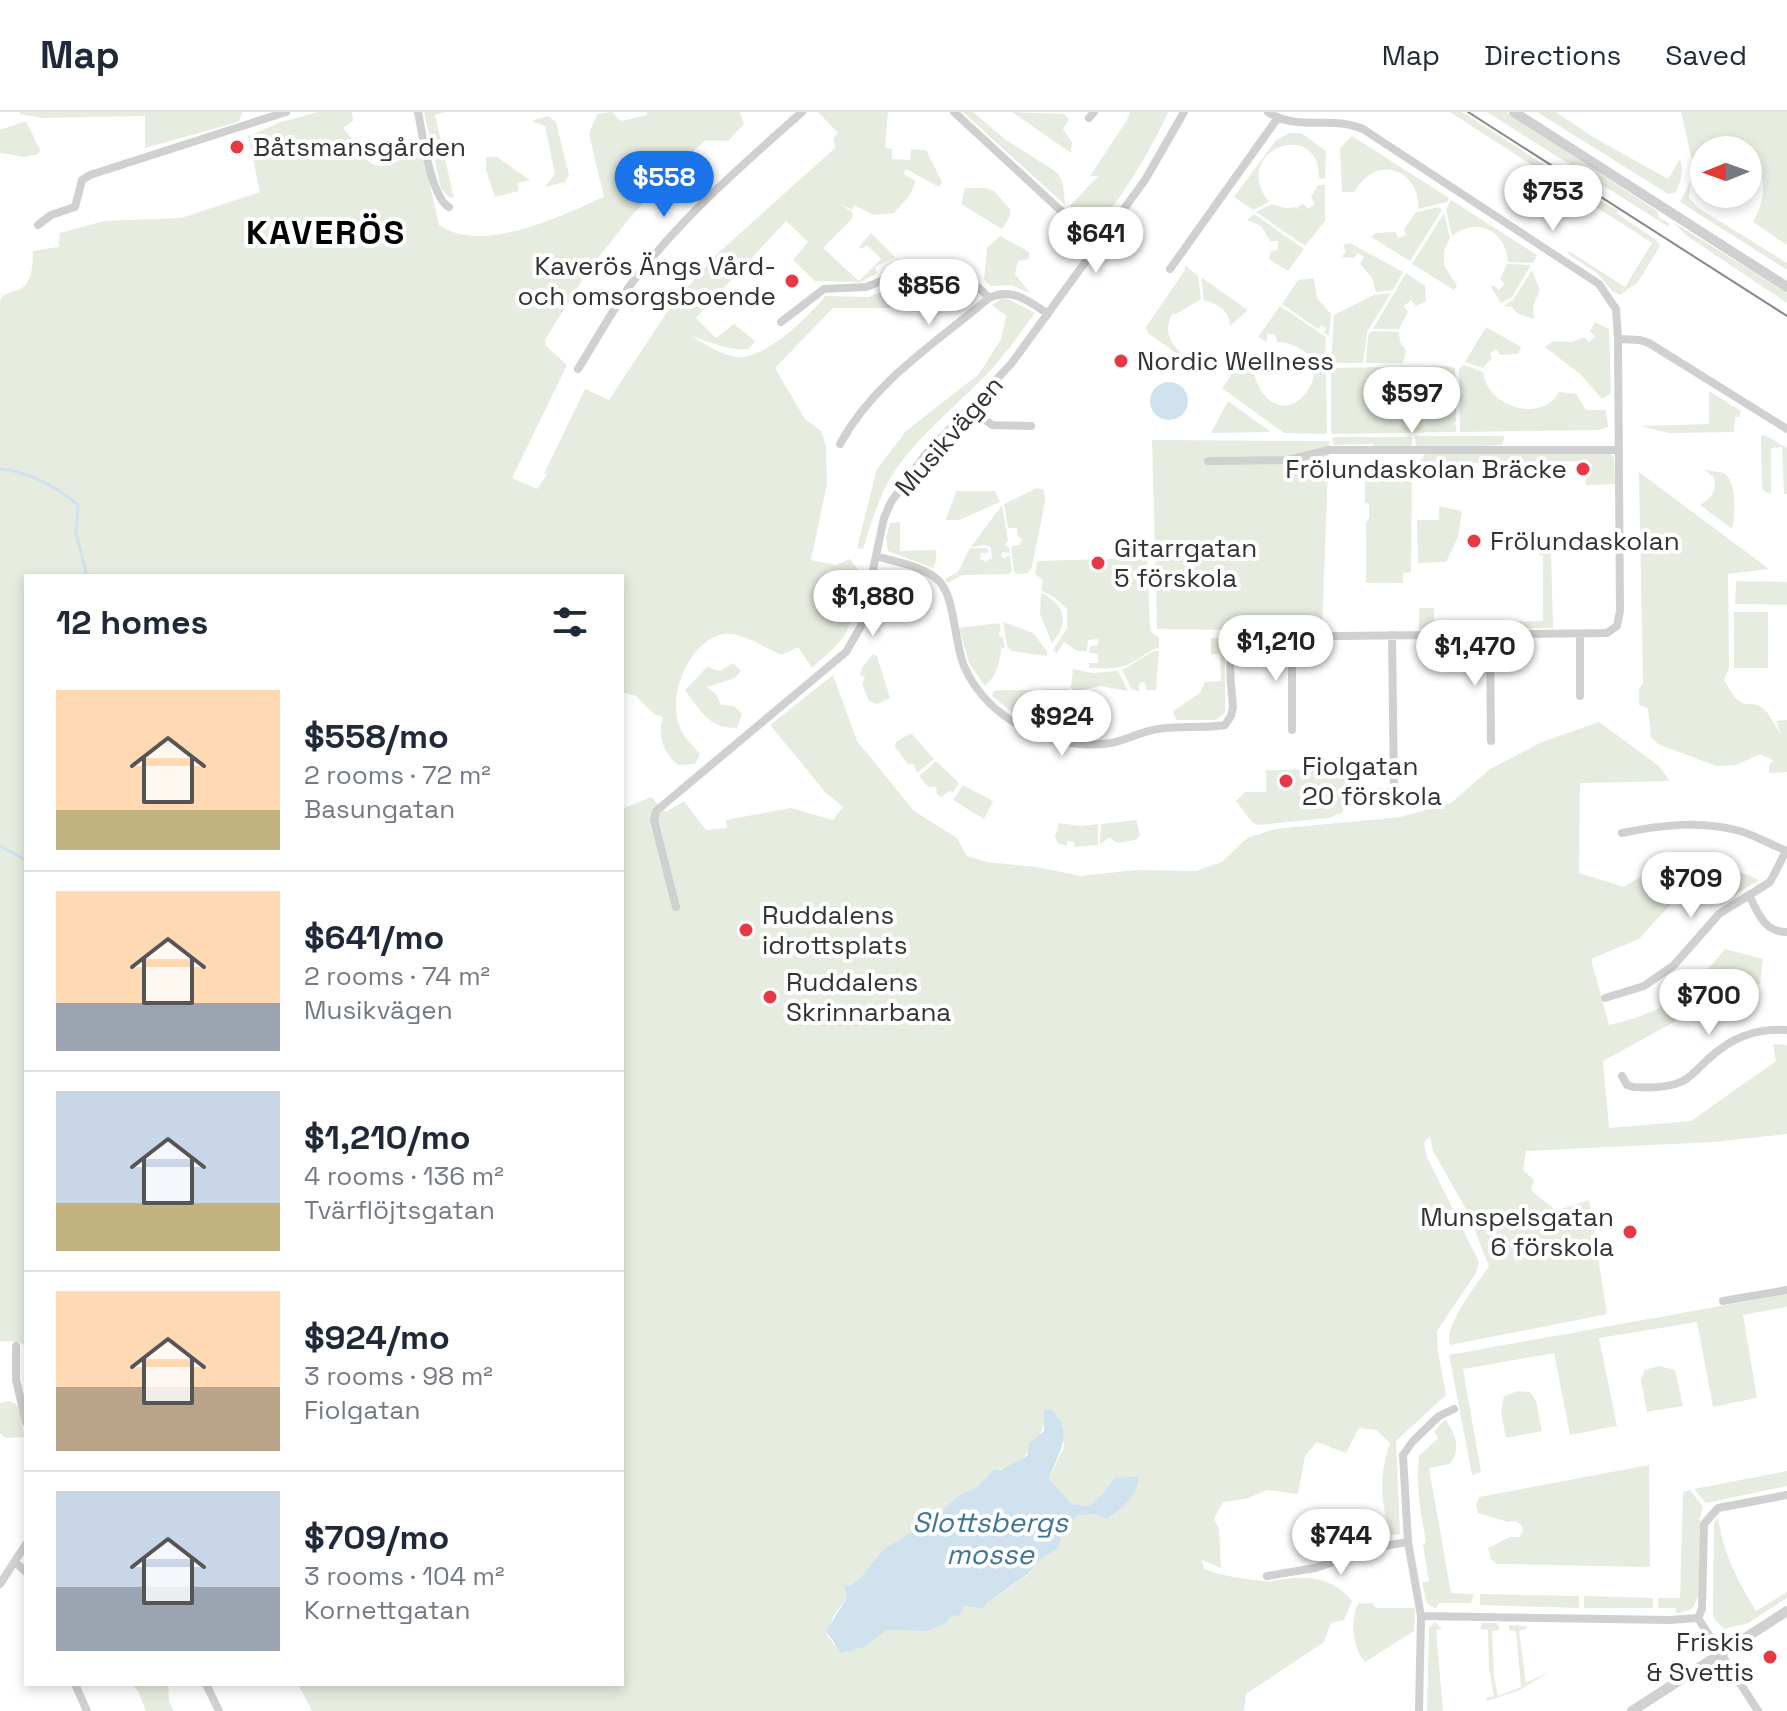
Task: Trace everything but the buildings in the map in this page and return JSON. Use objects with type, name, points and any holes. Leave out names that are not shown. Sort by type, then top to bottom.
[{"type":"street","points":[[38,225],[51,215],[75,207],[82,180],[90,175],[286,112]]},
{"type":"street","points":[[418,112],[436,188],[441,202],[449,207]]},
{"type":"street","points":[[578,369],[635,279],[674,232],[748,158],[802,112]]},
{"type":"street","points":[[954,112],[1059,209],[1102,240]]},
{"type":"street","name":"Musikvägen","points":[[676,907],[654,820],[656,811],[846,652],[861,626],[884,518],[891,502],[925,455],[1000,378],[1145,180],[1184,112]]},
{"type":"street","points":[[876,556],[938,580],[948,593],[957,647],[971,679],[989,701],[1012,721],[1038,735],[1060,742],[1111,743],[1154,729],[1225,725],[1233,707],[1234,646],[1244,637],[1580,634],[1607,633],[1617,626],[1620,611],[1616,309],[1599,284],[1584,272],[1363,129],[1343,123],[1303,123],[1277,119],[1268,112]]},
{"type":"street","points":[[1514,112],[1787,287]]},
{"type":"street","points":[[1170,269],[1277,119]]},
{"type":"street","points":[[781,322],[824,289],[866,287],[925,264],[934,264],[965,278],[989,298]]},
{"type":"street","points":[[840,444],[851,424],[884,384],[989,298],[997,294],[1015,294],[1048,314]]},
{"type":"street","points":[[1618,339],[1649,343],[1787,429]]},
{"type":"street","points":[[970,408],[992,425],[1031,426]]},
{"type":"street","points":[[1208,461],[1287,460],[1329,450],[1618,450]]},
{"type":"street","points":[[1580,634],[1580,696]]},
{"type":"street","points":[[1357,792],[1394,792],[1392,635]]},
{"type":"street","points":[[1490,635],[1491,741]]},
{"type":"street","points":[[1292,637],[1292,730]]},
{"type":"street","points":[[1605,998],[1644,986],[1674,965],[1711,921],[1770,882],[1787,851],[1741,831],[1702,825],[1657,825],[1622,833]]},
{"type":"street","points":[[1749,895],[1769,927],[1787,932]]},
{"type":"street","points":[[1622,1076],[1627,1085],[1633,1087],[1676,1083],[1743,1035],[1761,1030],[1787,1030]]},
{"type":"street","points":[[1723,1301],[1787,1290]]},
{"type":"street","points":[[16,1346],[16,1380],[24,1414]]},
{"type":"street","points":[[1419,1711],[1421,1616],[1408,1542],[1403,1455],[1439,1416],[1454,1409]]},
{"type":"street","points":[[1698,1618],[1702,1609],[1704,1524],[1709,1515],[1718,1508],[1787,1495]]},
{"type":"street","points":[[1267,1576],[1315,1568],[1384,1546],[1408,1542]]},
{"type":"street","points":[[0,1584],[24,1547]]},
{"type":"street","points":[[15,1562],[24,1570]]},
{"type":"street","points":[[1632,1711],[1787,1611]]},
{"type":"street","points":[[1421,1616],[1698,1618]]},
{"type":"street","points":[[1698,1618],[1758,1711]]},
{"type":"street","points":[[76,1686],[87,1711]]},
{"type":"street","points":[[207,1686],[219,1711]]},
{"type":"shaded area","points":[[20,112],[243,112],[238,122],[145,148],[145,116],[41,118]]},
{"type":"shaded area","points":[[318,112],[352,112],[353,121],[343,128],[365,159],[380,166],[396,162],[418,145],[421,146],[439,225],[457,233],[477,236],[522,229],[604,197],[589,134],[597,114],[612,112],[621,121],[647,115],[647,112],[740,112],[744,124],[728,141],[704,141],[633,214],[587,272],[545,340],[546,346],[567,365],[512,478],[537,489],[548,473],[544,474],[585,389],[609,400],[673,303],[718,253],[835,148],[833,138],[838,133],[818,112],[888,112],[885,148],[892,149],[892,159],[910,160],[911,149],[926,150],[942,182],[939,187],[906,169],[903,174],[916,181],[910,195],[894,213],[874,215],[854,205],[852,210],[840,204],[853,213],[852,219],[823,248],[859,281],[881,259],[867,245],[862,249],[859,247],[871,233],[895,257],[875,267],[877,273],[861,282],[815,281],[793,260],[808,242],[786,221],[696,318],[716,338],[734,324],[755,341],[749,349],[727,348],[692,337],[727,355],[750,355],[762,351],[786,334],[825,296],[869,297],[929,271],[951,277],[959,292],[973,302],[959,311],[948,299],[896,308],[833,308],[775,368],[805,419],[821,431],[826,446],[827,484],[811,560],[836,565],[850,559],[861,573],[857,599],[845,634],[812,668],[798,647],[781,655],[737,635],[723,634],[699,648],[683,673],[676,703],[681,730],[700,754],[695,764],[678,765],[673,760],[661,737],[663,717],[654,714],[636,696],[624,693],[624,574],[24,574],[24,1345],[0,1341],[0,300],[26,284],[32,271],[33,251],[58,247],[60,233],[104,221],[181,218],[260,192],[248,136],[281,122]]},
{"type":"shaded area","points":[[424,112],[446,112],[435,115],[454,198],[441,189]]},
{"type":"shaded area","points":[[963,112],[973,112],[1006,140],[1058,173],[1063,184],[1065,205]]},
{"type":"shaded area","points":[[1012,112],[1064,114],[1069,119],[1063,129],[1072,142],[1071,153]]},
{"type":"shaded area","points":[[1130,112],[1168,112],[1122,194],[1092,227],[1074,214],[1070,206],[1098,176],[1090,176]]},
{"type":"shaded area","points":[[1450,112],[1462,112],[1618,210],[1616,213],[1655,239],[1660,246],[1638,282],[1620,295],[1612,291],[1597,273],[1568,254],[1569,251],[1625,287],[1652,243]]},
{"type":"shaded area","points":[[1487,112],[1506,112],[1657,211],[1659,218],[1669,223],[1669,227]]},
{"type":"shaded area","points":[[1537,112],[1556,112],[1593,137],[1668,179],[1680,159],[1681,176],[1675,193],[1668,194]]},
{"type":"shaded area","points":[[1681,112],[1787,112],[1787,245],[1753,222],[1762,208],[1762,136],[1690,136],[1690,151]]},
{"type":"shaded area","points":[[548,116],[556,122],[569,175],[565,182],[545,187],[555,174],[545,126],[531,121]]},
{"type":"shaded area","points":[[26,121],[40,150],[38,154],[23,157],[0,153],[0,130]]},
{"type":"shaded area","points":[[1290,133],[1301,133],[1326,151],[1325,179],[1319,178],[1315,159],[1306,148],[1293,145],[1279,147],[1267,155],[1260,168],[1259,183],[1269,202],[1253,210],[1234,197],[1276,140]]},
{"type":"shaded area","points":[[1352,136],[1449,198],[1447,202],[1418,209],[1418,199],[1410,181],[1395,171],[1386,170],[1376,171],[1367,177],[1354,192],[1342,192],[1340,148]]},
{"type":"shaded area","points":[[486,157],[497,157],[530,180],[517,183],[519,191],[495,197],[486,170]]},
{"type":"shaded area","points":[[1690,183],[1690,208],[1699,208],[1787,263],[1787,270],[1680,202]]},
{"type":"shaded area","points":[[1318,185],[1325,185],[1325,221],[1305,246],[1256,212],[1272,204],[1297,207],[1300,212],[1298,206],[1304,204],[1308,209],[1315,204],[1311,197]]},
{"type":"shaded area","points":[[965,188],[986,188],[995,192],[1010,209],[1010,216],[1002,229],[961,204]]},
{"type":"shaded area","points":[[1451,200],[1537,255],[1533,263],[1508,262],[1502,242],[1481,227],[1471,227],[1452,236],[1446,210]]},
{"type":"shaded area","points":[[1439,207],[1442,210],[1410,261],[1371,237],[1376,233],[1395,232],[1398,238],[1406,235],[1404,229],[1416,212]]},
{"type":"shaded area","points":[[1444,213],[1450,238],[1444,251],[1444,265],[1457,286],[1454,290],[1412,264]]},
{"type":"shaded area","points":[[1254,214],[1304,249],[1288,271],[1269,259],[1271,251],[1278,250],[1278,241],[1270,241],[1261,226],[1247,220]]},
{"type":"shaded area","points":[[1673,222],[1787,293],[1787,303],[1687,236]]},
{"type":"shaded area","points":[[1000,236],[1029,252],[1029,259],[1018,261],[1015,274],[1030,293],[1011,285],[991,286],[984,280],[987,248]]},
{"type":"shaded area","points":[[1350,243],[1403,272],[1393,290],[1376,292],[1372,278],[1360,264],[1364,257],[1358,253],[1354,258],[1342,257],[1346,251],[1343,245]]},
{"type":"shaded area","points":[[1507,264],[1531,265],[1512,297],[1501,303],[1491,287],[1494,285],[1499,290],[1505,284],[1500,279]]},
{"type":"shaded area","points":[[1185,265],[1198,276],[1201,299],[1173,313],[1168,324],[1169,335],[1182,354],[1180,356],[1148,333],[1146,327],[1185,270]]},
{"type":"shaded area","points":[[1532,270],[1540,290],[1533,306],[1534,319],[1517,313],[1512,307],[1503,306],[1513,300]]},
{"type":"shaded area","points":[[1406,273],[1425,286],[1426,301],[1416,306],[1411,300],[1404,306],[1408,312],[1399,329],[1373,329]]},
{"type":"shaded area","points":[[1201,277],[1248,310],[1230,326],[1228,316],[1222,309],[1204,301]]},
{"type":"shaded area","points":[[1314,278],[1317,298],[1331,314],[1329,336],[1324,333],[1326,328],[1321,325],[1318,329],[1282,304],[1298,280]]},
{"type":"shaded area","points":[[1391,293],[1367,332],[1363,363],[1331,363],[1334,315],[1374,295]]},
{"type":"shaded area","points":[[1004,297],[1035,313],[996,364],[895,470],[882,494],[863,549],[857,548],[877,469],[906,431],[979,374],[1001,339],[1006,316],[992,305]]},
{"type":"shaded area","points":[[1280,306],[1326,337],[1325,362],[1290,344],[1277,342],[1275,334],[1267,334],[1267,342],[1258,337]]},
{"type":"shaded area","points":[[1595,322],[1609,329],[1611,393],[1602,399],[1580,374],[1545,347],[1553,341],[1571,342],[1584,337],[1589,342],[1595,337],[1590,331]]},
{"type":"shaded area","points":[[1486,327],[1521,347],[1518,354],[1500,355],[1496,349],[1490,353],[1492,358],[1483,368],[1465,362]]},
{"type":"shaded area","points":[[1373,331],[1399,332],[1400,342],[1406,350],[1403,363],[1366,363],[1368,335]]},
{"type":"shaded area","points":[[1326,365],[1327,434],[1284,433],[1222,388],[1235,370],[1252,367],[1265,396],[1273,403],[1289,405],[1303,396],[1314,373]]},
{"type":"shaded area","points":[[1464,365],[1483,372],[1487,385],[1505,403],[1530,409],[1542,407],[1559,392],[1576,394],[1586,410],[1606,410],[1608,427],[1599,430],[1460,432],[1459,369]]},
{"type":"shaded area","points":[[1331,368],[1455,368],[1456,422],[1453,424],[1456,425],[1456,432],[1331,434]]},
{"type":"shaded area","points":[[1709,391],[1741,411],[1739,417],[1735,417],[1734,432],[1669,433],[1640,426],[1709,424]]},
{"type":"shaded area","points":[[1228,401],[1271,432],[1211,433]]},
{"type":"shaded area","points":[[1765,435],[1787,448],[1787,494],[1784,494],[1782,447],[1771,448],[1771,493],[1762,488],[1761,436]]},
{"type":"shaded area","points":[[1415,436],[1504,436],[1500,445],[1419,449]]},
{"type":"shaded area","points":[[1334,437],[1412,437],[1412,448],[1374,448],[1373,444],[1334,445]]},
{"type":"shaded area","points":[[1152,440],[1329,441],[1322,631],[1157,629]]},
{"type":"shaded area","points":[[1610,452],[1614,458],[1615,484],[1586,485],[1585,461],[1418,464],[1426,453]]},
{"type":"shaded area","points":[[1412,465],[1411,572],[1403,573],[1403,583],[1366,583],[1369,504],[1365,503],[1365,466]]},
{"type":"shaded area","points":[[1704,470],[1723,473],[1731,483],[1734,507],[1732,529],[1700,505],[1715,486],[1714,477]]},
{"type":"shaded area","points":[[1639,472],[1769,569],[1728,574],[1729,668],[1724,680],[1735,698],[1744,704],[1763,708],[1781,734],[1776,721],[1787,720],[1787,772],[1769,773],[1773,760],[1760,754],[1736,765],[1716,766],[1658,744],[1651,737],[1648,708],[1639,705],[1639,689],[1643,683]]},
{"type":"shaded area","points":[[1037,488],[1044,490],[1045,502],[1032,567],[1028,573],[1017,574],[1011,546],[1020,545],[1022,539],[1018,537],[1017,528],[1008,528],[1004,504]]},
{"type":"shaded area","points":[[956,491],[995,491],[1000,502],[959,520],[946,520]]},
{"type":"shaded area","points":[[1002,505],[1008,541],[1004,545],[1009,547],[1010,553],[1002,552],[1001,557],[1010,555],[1012,571],[1009,574],[962,575],[948,583],[945,579],[958,572],[970,548],[988,548],[988,553],[981,553],[980,559],[986,562],[990,558],[992,561],[991,548],[986,545],[971,547]]},
{"type":"shaded area","points":[[1439,506],[1462,511],[1458,537],[1446,562],[1418,563],[1417,520],[1439,520]]},
{"type":"shaded area","points":[[900,522],[900,551],[936,550],[933,568],[888,551],[886,538],[890,523]]},
{"type":"shaded area","points":[[1539,552],[1551,552],[1553,628],[1419,629],[1419,608],[1434,608],[1434,623],[1543,621],[1543,556]]},
{"type":"shaded area","points":[[1147,558],[1150,627],[1152,633],[1159,637],[1159,648],[1124,666],[1113,668],[1089,668],[1089,663],[1098,663],[1098,654],[1089,653],[1090,646],[1098,645],[1098,639],[1088,640],[1087,651],[1077,651],[1064,642],[1057,653],[1053,650],[1067,628],[1067,609],[1041,590],[1043,580],[1035,574],[1037,561]]},
{"type":"shaded area","points":[[1736,581],[1787,582],[1787,605],[1735,604]]},
{"type":"shaded area","points":[[1041,593],[1060,608],[1062,615],[1061,628],[1052,643],[1040,614]]},
{"type":"shaded area","points":[[1734,612],[1768,612],[1768,668],[1734,668]]},
{"type":"shaded area","points":[[1003,622],[1033,633],[1047,651],[1047,656],[1011,651],[1007,646]]},
{"type":"shaded area","points":[[999,623],[1001,630],[998,634],[1003,638],[1005,647],[1001,649],[995,674],[985,686],[969,663],[959,628]]},
{"type":"shaded area","points":[[1211,638],[1225,638],[1225,713],[1216,720],[1176,720],[1173,711],[1200,693],[1205,682],[1221,681],[1220,654],[1211,654]]},
{"type":"shaded area","points":[[1159,651],[1156,690],[1146,690],[1146,684],[1142,682],[1138,686],[1140,691],[1132,690],[1122,670]]},
{"type":"shaded area","points":[[873,654],[877,656],[890,698],[877,704],[869,701],[862,684],[865,677],[860,675]]},
{"type":"shaded area","points":[[733,663],[741,671],[735,678],[707,687],[716,694],[721,705],[734,706],[742,714],[737,728],[712,722],[685,690],[707,667],[720,671]]},
{"type":"shaded area","points":[[1073,669],[1093,673],[1118,671],[1128,691],[1100,686],[1074,692],[1071,688]]},
{"type":"shaded area","points":[[833,675],[857,741],[914,811],[957,838],[967,856],[987,862],[1081,876],[1136,870],[1196,871],[1222,862],[1247,838],[1275,829],[1400,817],[1451,803],[1490,769],[1542,742],[1599,722],[1659,766],[1670,781],[1580,783],[1579,873],[1624,887],[1662,863],[1718,862],[1759,880],[1720,904],[1691,882],[1639,939],[1591,959],[1609,1025],[1645,1014],[1674,999],[1700,977],[1725,949],[1763,959],[1760,984],[1716,999],[1603,1061],[1609,1128],[1691,1121],[1776,1061],[1773,1044],[1787,1045],[1787,1134],[1714,1142],[1526,1151],[1523,1170],[1534,1180],[1531,1190],[1556,1211],[1589,1200],[1607,1314],[1450,1345],[1451,1327],[1456,1316],[1489,1266],[1467,1211],[1433,1151],[1430,1136],[1424,1143],[1427,1157],[1479,1262],[1476,1273],[1437,1331],[1446,1395],[1396,1441],[1400,1534],[1391,1535],[1383,1500],[1384,1467],[1390,1443],[1376,1430],[1359,1428],[1346,1453],[1317,1442],[1305,1456],[1298,1494],[1267,1490],[1246,1499],[1223,1502],[1214,1519],[1219,1529],[1221,1568],[1202,1560],[1204,1569],[1258,1580],[1322,1580],[1338,1588],[1352,1601],[1344,1620],[1331,1623],[1324,1642],[1246,1694],[1244,1711],[312,1711],[299,1686],[624,1686],[624,808],[651,797],[666,812],[684,801],[706,830],[727,828],[726,820],[791,808],[833,820],[843,807],[826,793],[770,725]],"holes":[[[1058,1416],[1064,1446],[1049,1479],[1072,1504],[1088,1506],[1102,1495],[1114,1478],[1138,1476],[1106,1519],[1094,1514],[1077,1516],[1063,1533],[1058,1549],[1042,1558],[1028,1575],[982,1609],[964,1606],[959,1617],[952,1615],[944,1623],[928,1629],[894,1628],[864,1647],[834,1645],[827,1634],[834,1615],[847,1598],[848,1586],[860,1578],[884,1549],[931,1520],[958,1496],[977,1487],[994,1469],[1003,1469],[1020,1460],[1034,1445],[1045,1420]]]},
{"type":"shaded area","points":[[1044,689],[1068,689],[1076,702],[1069,736],[1051,733],[1027,723]]},
{"type":"shaded area","points":[[994,691],[1040,692],[1023,720],[992,696]]},
{"type":"shaded area","points":[[911,733],[934,759],[917,773],[914,764],[908,764],[895,747],[896,742]]},
{"type":"shaded area","points":[[936,761],[959,783],[953,792],[941,797],[936,787],[928,787],[919,776]]},
{"type":"shaded area","points":[[1347,769],[1343,812],[1329,818],[1258,825],[1236,801],[1245,792],[1266,792],[1266,770]]},
{"type":"shaded area","points":[[963,785],[993,801],[984,819],[953,800]]},
{"type":"shaded area","points":[[1136,820],[1140,835],[1136,840],[1117,843],[1109,837],[1100,845],[1101,824]]},
{"type":"shaded area","points":[[1059,823],[1080,826],[1098,824],[1098,845],[1074,847],[1075,842],[1067,841],[1067,846],[1058,843],[1055,837]]},
{"type":"shaded area","points":[[1787,1294],[1787,1307],[1743,1315],[1757,1398],[1713,1407],[1697,1322],[1599,1338],[1617,1426],[1570,1435],[1554,1353],[1463,1369],[1481,1472],[1472,1475],[1449,1355]]},
{"type":"shaded area","points":[[1659,1366],[1675,1370],[1683,1406],[1647,1412],[1641,1381],[1644,1370]]},
{"type":"shaded area","points":[[1518,1391],[1530,1392],[1536,1401],[1542,1431],[1506,1438],[1501,1412],[1504,1396]]},
{"type":"shaded area","points":[[10,1401],[21,1412],[24,1437],[5,1438],[0,1433],[0,1403]]},
{"type":"shaded area","points":[[1445,1419],[1454,1435],[1456,1452],[1450,1464],[1429,1468],[1451,1593],[1474,1594],[1471,1603],[1439,1603],[1436,1609],[1427,1603],[1422,1583],[1429,1581],[1423,1545],[1426,1542],[1418,1467],[1419,1456],[1438,1438],[1434,1432]]},
{"type":"shaded area","points":[[1649,1465],[1650,1567],[1497,1564],[1491,1559],[1488,1548],[1510,1537],[1519,1537],[1523,1532],[1522,1526],[1516,1521],[1508,1522],[1478,1513],[1476,1506],[1479,1497]]},
{"type":"shaded area","points":[[1787,1471],[1787,1486],[1706,1503],[1694,1489]]},
{"type":"shaded area","points":[[1690,1490],[1703,1507],[1700,1518],[1699,1595],[1692,1609],[1676,1614],[1676,1608],[1658,1608],[1658,1598],[1680,1598],[1683,1492]]},
{"type":"shaded area","points":[[1718,1518],[1732,1567],[1756,1611],[1787,1592],[1787,1598],[1748,1623],[1724,1629],[1714,1619],[1713,1612],[1714,1523]]},
{"type":"shaded area","points":[[1480,1594],[1579,1596],[1579,1608],[1480,1605]]},
{"type":"shaded area","points":[[1584,1596],[1653,1598],[1653,1608],[1584,1608]]},
{"type":"shaded area","points":[[1359,1603],[1372,1603],[1376,1608],[1415,1608],[1414,1631],[1365,1662],[1354,1634],[1354,1617]]},
{"type":"shaded area","points":[[1435,1622],[1442,1629],[1436,1630],[1443,1711],[1427,1711],[1429,1628]]},
{"type":"shaded area","points":[[1482,1623],[1497,1623],[1499,1627],[1499,1630],[1492,1631],[1498,1696],[1521,1687],[1516,1631],[1509,1630],[1509,1625],[1527,1626],[1519,1631],[1526,1683],[1552,1670],[1520,1690],[1487,1701],[1486,1698],[1494,1696],[1489,1669],[1488,1630],[1480,1629]]},
{"type":"shaded area","points":[[133,1686],[168,1686],[169,1701],[174,1711],[146,1711]]},
{"type":"water","points":[[1169,382],[1182,388],[1188,401],[1182,414],[1169,420],[1156,414],[1150,401],[1156,388]]},
{"type":"water","name":"Slottsbergs mosse","points":[[1051,1409],[1058,1418],[1063,1435],[1049,1479],[1072,1504],[1088,1506],[1102,1495],[1114,1478],[1138,1476],[1136,1489],[1128,1501],[1106,1519],[1094,1514],[1077,1516],[1063,1533],[1058,1549],[1042,1558],[1028,1574],[982,1609],[964,1606],[959,1617],[952,1615],[946,1623],[927,1631],[887,1630],[864,1647],[841,1653],[826,1631],[847,1598],[844,1585],[849,1586],[860,1578],[884,1549],[931,1520],[958,1496],[977,1487],[994,1469],[1001,1470],[1028,1455],[1029,1444],[1044,1431],[1044,1411]]},
{"type":"waterway","points":[[0,469],[42,481],[78,505],[76,534],[86,574]]},
{"type":"waterway","points":[[0,846],[24,859]]},
{"type":"tram line","points":[[1468,112],[1787,316]]},
{"type":"place","name":"Båtsmansgården","points":[[237,147]]},
{"type":"place","name":"Kaverös Ängs Vård- och omsorgsboende","points":[[792,281]]},
{"type":"place","name":"Nordic Wellness","points":[[1121,361]]},
{"type":"place","name":"Frölundaskolan Bräcke","points":[[1583,469]]},
{"type":"place","name":"Frölundaskolan","points":[[1474,541]]},
{"type":"place","name":"Gitarrgatan 5 förskola","points":[[1098,563]]},
{"type":"place","name":"Fiolgatan 20 förskola","points":[[1286,781]]},
{"type":"place","name":"Ruddalens idrottsplats","points":[[746,930]]},
{"type":"place","name":"Ruddalens Skrinnarbana","points":[[770,997]]},
{"type":"place","name":"Munspelsgatan 6 förskola","points":[[1630,1232]]},
{"type":"place","name":"Friskis & Svettis","points":[[1770,1657]]},
{"type":"district","name":"KAVERÖS","points":[[326,232]]}]
